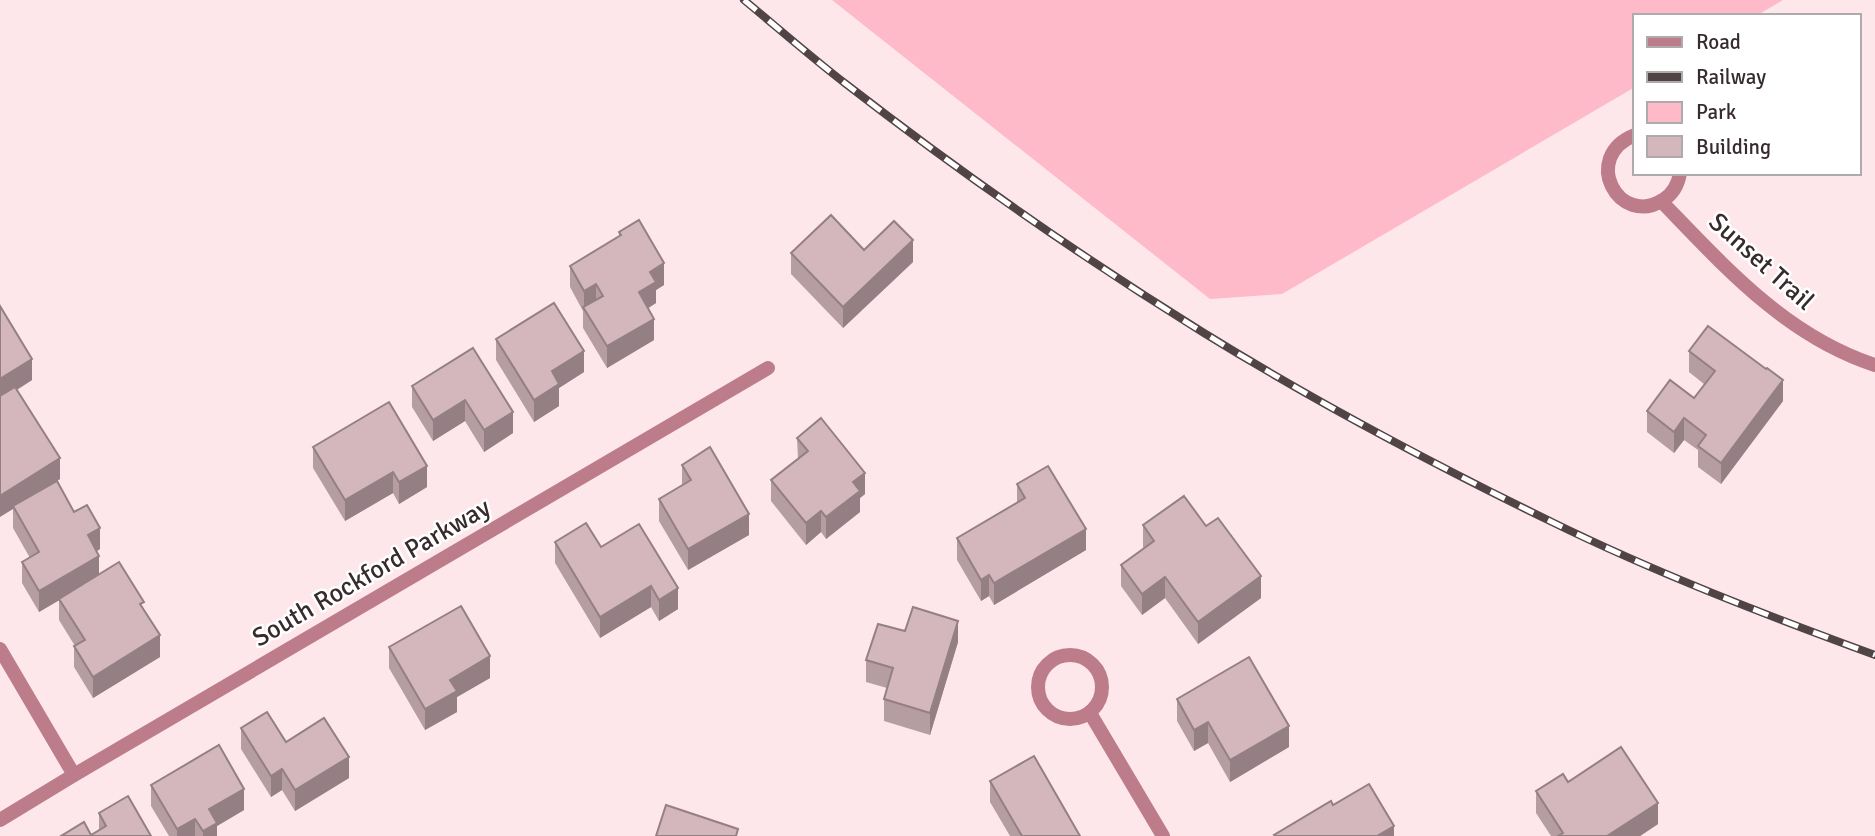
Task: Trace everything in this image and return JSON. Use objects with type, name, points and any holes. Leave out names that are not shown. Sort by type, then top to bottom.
[{"type":"street","points":[[1633,136],[1616,146],[1607,167],[1613,190],[1621,199],[1645,206],[1661,201],[1676,188],[1679,175]]},
{"type":"street","name":"Sunset Trail","points":[[1661,201],[1718,260],[1764,302],[1807,334],[1853,358],[1875,365]]},
{"type":"street","name":"South Rockford Parkway","points":[[0,820],[768,368]]},
{"type":"street","points":[[0,649],[74,775]]},
{"type":"street","points":[[1075,655],[1086,659],[1100,675],[1101,696],[1090,713],[1080,718],[1060,718],[1044,706],[1039,697],[1040,675],[1054,659],[1075,655]]},
{"type":"street","points":[[1090,713],[1163,836]]},
{"type":"green space","points":[[832,0],[1783,0],[1759,14],[1633,14],[1633,88],[1282,294],[1210,299]]},
{"type":"building","points":[[831,215],[864,250],[894,221],[913,240],[843,307],[791,253]]},
{"type":"building","points":[[639,220],[664,263],[650,272],[656,282],[639,292],[654,319],[607,346],[583,307],[603,296],[596,284],[584,291],[570,266],[621,235],[619,232]]},
{"type":"building","points":[[554,303],[584,351],[552,371],[559,384],[534,400],[496,339]]},
{"type":"building","points":[[0,306],[32,359],[0,379]]},
{"type":"building","points":[[1708,326],[1783,380],[1721,463],[1698,446],[1706,435],[1684,418],[1674,432],[1647,411],[1670,380],[1694,398],[1715,371],[1689,351]]},
{"type":"building","points":[[473,348],[513,412],[484,430],[465,400],[433,420],[412,386]]},
{"type":"building","points":[[15,387],[60,458],[0,496],[0,396]]},
{"type":"building","points":[[389,402],[427,466],[399,482],[393,472],[345,500],[313,447]]},
{"type":"building","points":[[821,418],[865,473],[853,482],[860,491],[826,517],[821,511],[806,523],[771,480],[808,451],[797,438]]},
{"type":"building","points":[[710,447],[749,514],[688,549],[659,499],[691,480],[682,465]]},
{"type":"building","points":[[1048,466],[1086,529],[994,583],[989,575],[981,580],[957,538],[1025,498],[1017,484]]},
{"type":"building","points":[[57,481],[74,512],[87,505],[100,528],[88,535],[99,556],[39,591],[22,562],[39,552],[13,506]]},
{"type":"building","points":[[1184,496],[1206,526],[1218,518],[1261,576],[1198,622],[1165,577],[1142,594],[1121,565],[1154,541],[1143,525]]},
{"type":"building","points":[[586,523],[601,547],[639,524],[678,588],[659,600],[651,586],[600,617],[555,542]]},
{"type":"building","points":[[119,562],[144,602],[140,604],[160,635],[93,677],[74,646],[85,640],[59,599]]},
{"type":"building","points":[[461,606],[490,656],[450,680],[457,691],[425,709],[389,647]]},
{"type":"building","points":[[913,607],[958,621],[930,713],[884,699],[893,668],[866,660],[878,624],[905,631]]},
{"type":"building","points":[[1249,657],[1289,726],[1230,760],[1208,722],[1194,730],[1177,699]]},
{"type":"building","points":[[267,712],[286,742],[324,718],[349,757],[295,790],[282,769],[271,776],[241,728]]},
{"type":"building","points":[[219,745],[244,789],[209,809],[217,823],[203,831],[195,819],[177,829],[151,785]]},
{"type":"building","points":[[1621,747],[1658,803],[1607,836],[1558,836],[1563,833],[1536,791],[1563,774],[1568,782]]},
{"type":"building","points":[[1034,756],[1080,836],[1022,836],[990,781]]},
{"type":"building","points":[[1369,784],[1394,826],[1377,836],[1274,835],[1331,801],[1333,805]]},
{"type":"building","points":[[128,796],[151,836],[61,836],[84,822],[91,835],[106,826],[99,813]]},
{"type":"building","points":[[666,805],[738,829],[736,836],[656,836]]},
{"type":"railway","points":[[744,0],[846,84],[1022,213],[1204,333],[1332,408],[1591,541],[1712,593],[1875,655]]}]
